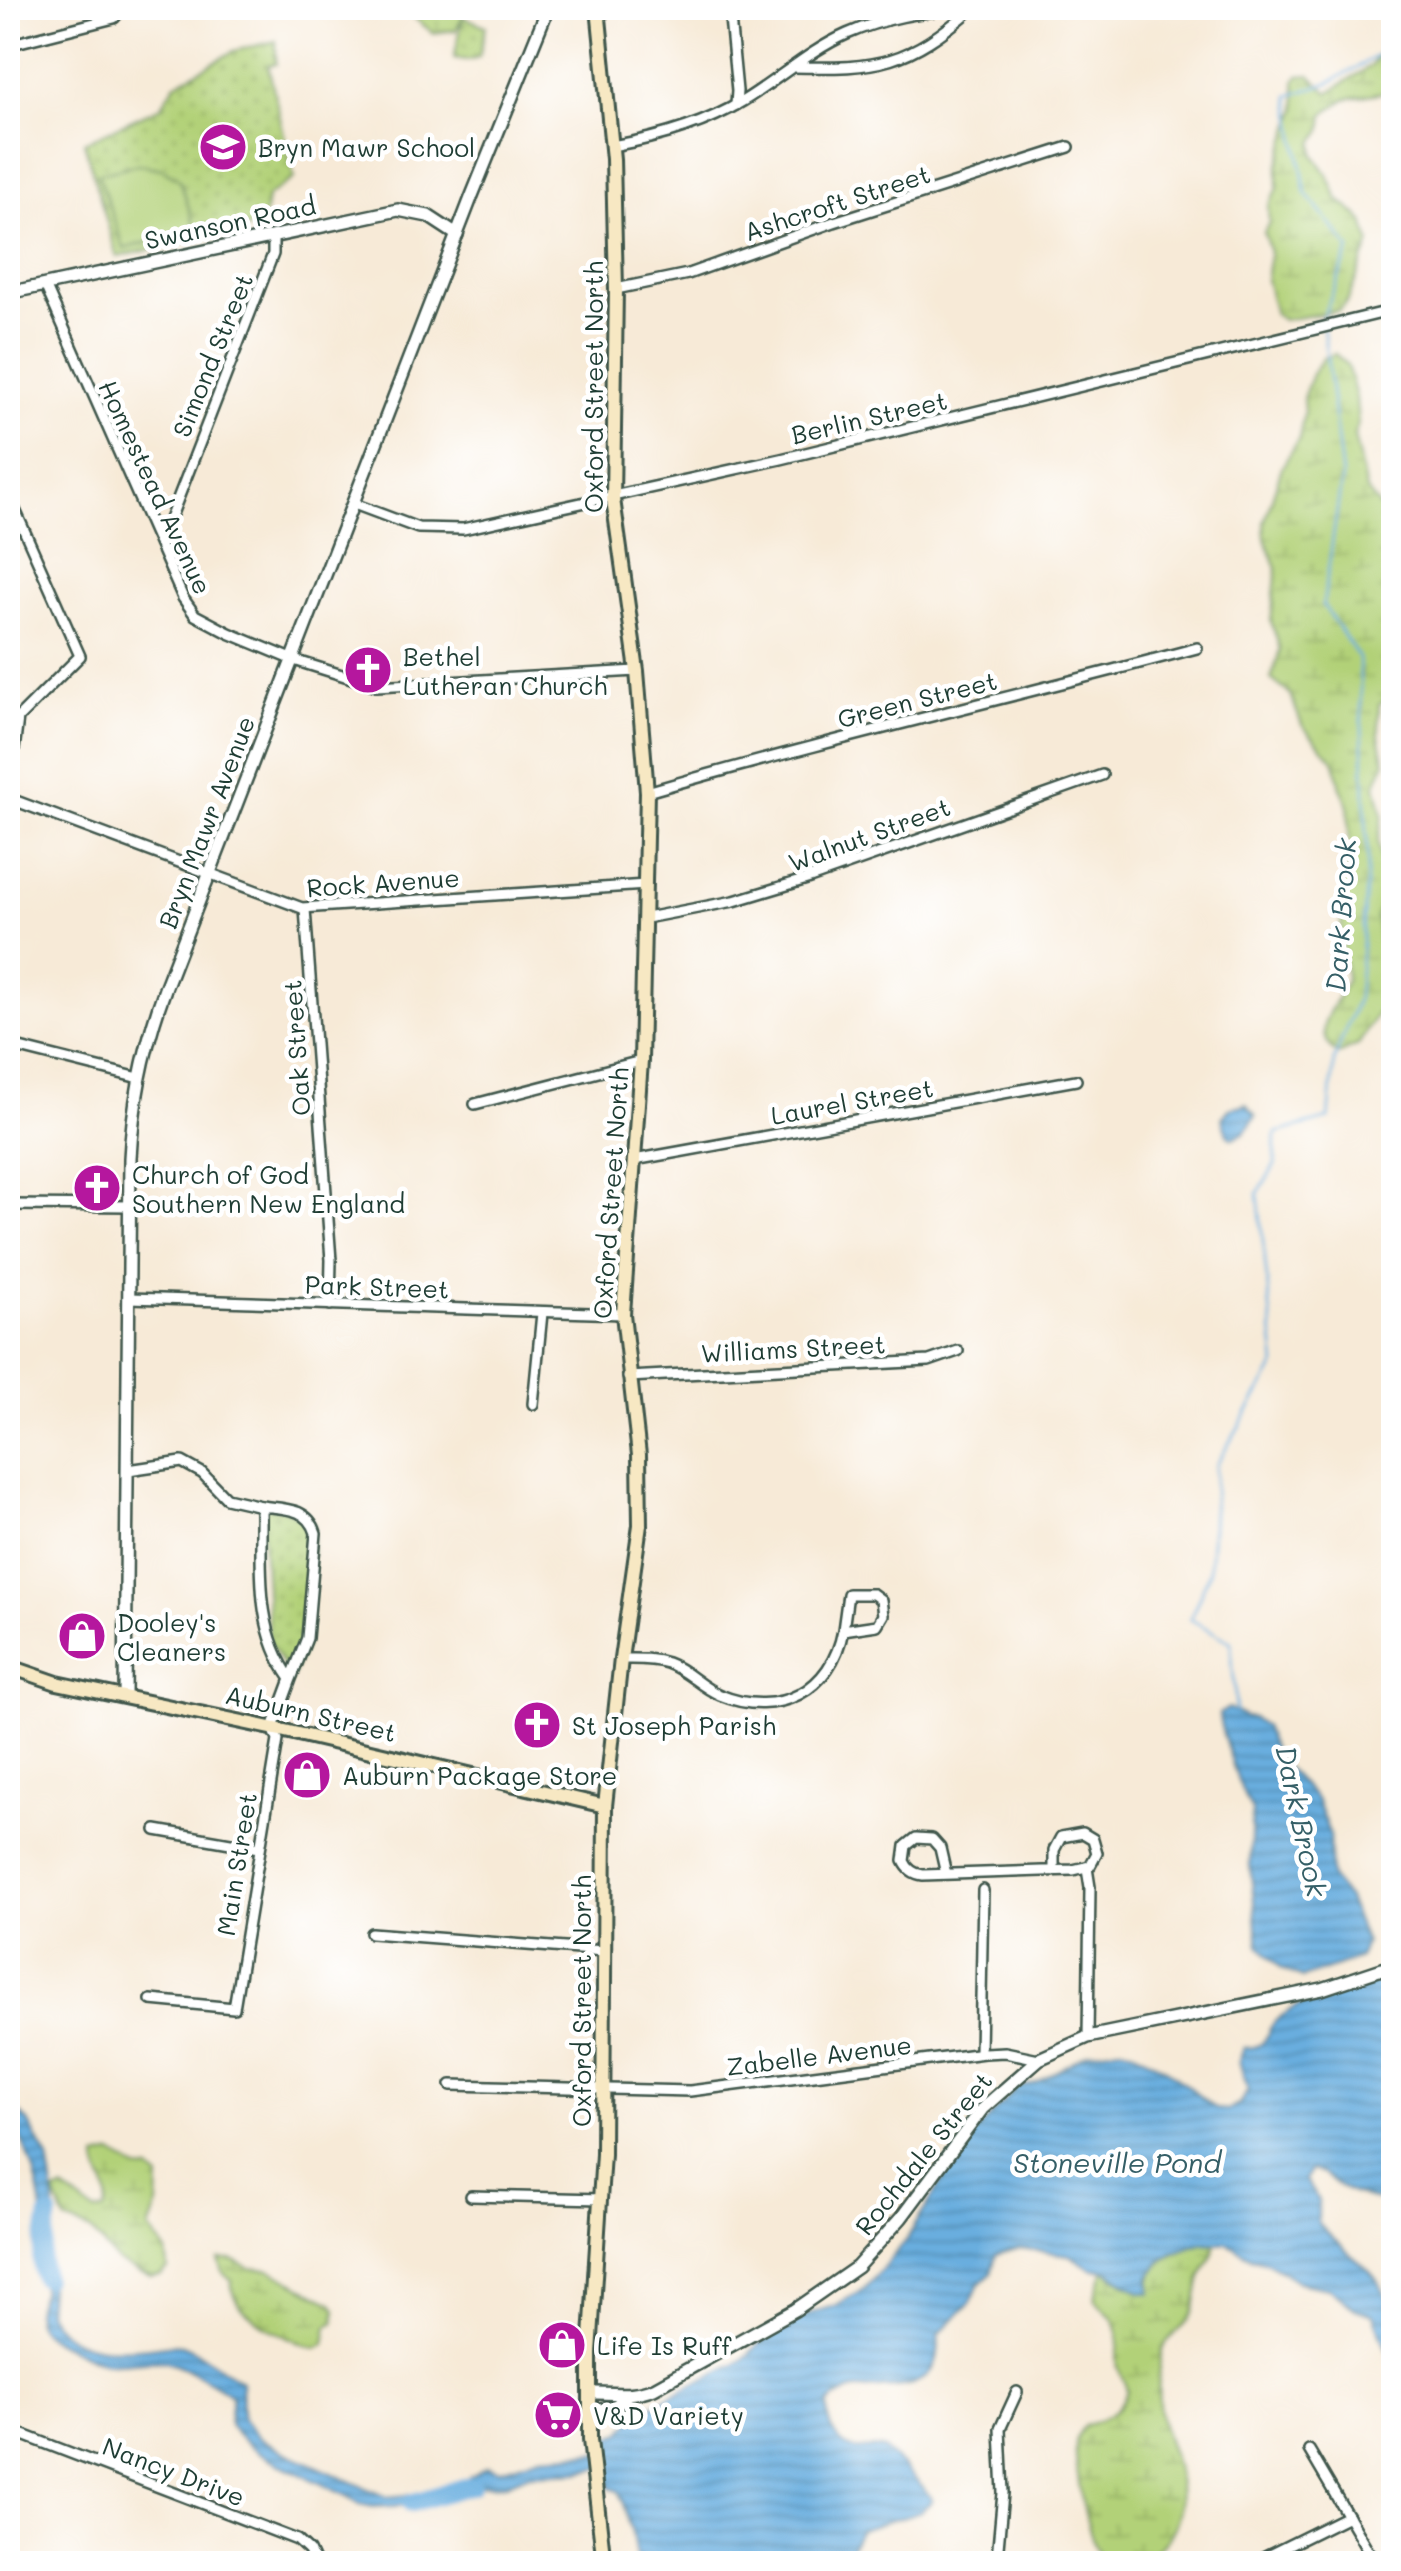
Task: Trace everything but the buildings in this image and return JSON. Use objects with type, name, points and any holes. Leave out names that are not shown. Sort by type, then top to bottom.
[{"type":"main road","name":"Oxford Street North","points":[[597,9],[612,146],[616,289],[613,497],[637,671],[646,792],[642,1061],[622,1314],[639,1454],[640,1525],[605,1806],[601,2199],[590,2354],[590,2440],[604,2564]]},
{"type":"main road","name":"Auburn Street","points":[[8,1666],[46,1680],[273,1728],[605,1806]]},
{"type":"street","points":[[8,45],[114,18],[124,8]]},
{"type":"street","name":"Bryn Mawr Avenue","points":[[125,1696],[131,1147],[138,1078],[154,1020],[210,873],[456,236],[549,8]]},
{"type":"street","points":[[729,8],[738,91],[736,106]]},
{"type":"street","points":[[612,146],[680,128],[736,106],[830,42],[871,24],[960,8]]},
{"type":"street","points":[[792,67],[858,68],[894,60],[939,36],[973,8]]},
{"type":"street","name":"Ashcroft Street","points":[[616,289],[688,274],[834,222],[1070,147]]},
{"type":"street","name":"Swanson Road","points":[[8,293],[404,210],[428,216],[456,236]]},
{"type":"street","name":"Simond Street","points":[[160,545],[274,254],[272,236]]},
{"type":"street","name":"Homestead Avenue","points":[[46,285],[190,611],[229,633],[294,660],[365,683],[390,686],[637,671]]},
{"type":"street","name":"Berlin Street","points":[[354,504],[418,528],[448,531],[613,497],[1394,310]]},
{"type":"street","name":"Rock Avenue","points":[[8,494],[80,656],[18,718],[8,798],[305,909],[646,885]]},
{"type":"street","name":"Green Street","points":[[646,792],[895,723],[972,707],[1197,648]]},
{"type":"street","name":"Walnut Street","points":[[646,918],[734,900],[807,879],[1102,774]]},
{"type":"street","name":"Oak Street","points":[[305,909],[331,1260],[330,1305]]},
{"type":"street","points":[[8,1045],[138,1078]]},
{"type":"street","points":[[474,1104],[642,1061]]},
{"type":"street","name":"Laurel Street","points":[[634,1160],[1076,1080]]},
{"type":"street","points":[[8,1205],[130,1206]]},
{"type":"street","name":"Park Street","points":[[130,1298],[622,1314]]},
{"type":"street","points":[[533,1404],[542,1313]]},
{"type":"street","name":"Williams Street","points":[[628,1378],[929,1361],[958,1351]]},
{"type":"street","name":"Main Street","points":[[128,1470],[182,1462],[202,1473],[226,1498],[303,1513],[316,1533],[307,1638],[273,1728],[278,1740],[234,2008],[151,2000]]},
{"type":"street","points":[[261,1506],[265,1624],[272,1651],[291,1679]]},
{"type":"street","points":[[621,1659],[662,1661],[720,1695],[744,1702],[774,1702],[816,1685],[833,1661],[848,1594],[873,1594],[881,1600],[884,1614],[877,1625],[843,1630]]},
{"type":"street","points":[[156,1830],[259,1848]]},
{"type":"street","points":[[946,1874],[940,1848],[932,1839],[916,1838],[906,1846],[903,1858],[911,1871],[923,1875],[1054,1871],[1086,1868],[1097,1857],[1095,1842],[1086,1834],[1072,1833],[1056,1842],[1054,1871]]},
{"type":"street","points":[[1086,1868],[1090,1886],[1088,2037]]},
{"type":"street","points":[[980,2053],[983,1890]]},
{"type":"street","points":[[371,1933],[604,1952]]},
{"type":"street","name":"Rochdale Street","points":[[590,2412],[616,2408],[626,2396],[678,2376],[842,2280],[901,2218],[982,2108],[1039,2059],[1088,2037],[1317,1990],[1394,1964]]},
{"type":"street","name":"Zabelle Avenue","points":[[451,2085],[647,2092],[708,2089],[980,2053],[1004,2052],[1039,2059]]},
{"type":"street","points":[[470,2196],[601,2199]]},
{"type":"street","name":"Rochdale Street","points":[[591,2393],[615,2392],[626,2396]]},
{"type":"street","points":[[1009,2564],[997,2558],[1003,2494],[1000,2429],[1017,2392]]},
{"type":"street","name":"Nancy Drive","points":[[8,2430],[298,2540],[309,2550],[315,2564]]},
{"type":"street","points":[[1309,2450],[1369,2552],[1382,2564]]},
{"type":"street","points":[[1251,2564],[1348,2516]]},
{"type":"green space","points":[[402,8],[462,8],[463,17],[456,30],[433,33]]},
{"type":"green space","points":[[463,17],[486,26],[479,57],[467,60],[454,58]]},
{"type":"green space","points":[[1393,38],[1390,91],[1345,99],[1324,115],[1322,131],[1314,142],[1314,155],[1338,199],[1364,221],[1370,243],[1348,300],[1339,311],[1283,320],[1275,314],[1266,280],[1270,253],[1264,233],[1269,222],[1268,207],[1278,188],[1278,166],[1297,109],[1295,81],[1299,76],[1310,75],[1328,93],[1372,65],[1385,43]]},
{"type":"green space","points":[[276,41],[276,64],[268,65],[294,178],[267,197],[263,225],[117,257],[84,142],[161,107],[175,84],[234,51]]},
{"type":"green space","points":[[138,164],[162,169],[180,180],[195,228],[124,249],[98,174]]},
{"type":"green space","points":[[1335,354],[1347,365],[1356,397],[1358,424],[1354,436],[1366,490],[1391,521],[1393,535],[1393,562],[1384,587],[1393,637],[1387,658],[1389,696],[1379,705],[1379,736],[1385,763],[1376,784],[1383,815],[1378,841],[1384,877],[1376,916],[1385,980],[1381,1007],[1358,1045],[1338,1054],[1324,1036],[1324,1027],[1346,980],[1341,923],[1347,908],[1342,884],[1350,858],[1348,803],[1335,762],[1302,725],[1290,694],[1271,679],[1280,650],[1271,621],[1277,568],[1265,538],[1264,523],[1282,467],[1299,439],[1303,398],[1312,374],[1323,358]]},
{"type":"green space","points":[[261,1506],[284,1509],[313,1524],[306,1642],[291,1679],[269,1642]]},
{"type":"green space","points":[[113,2154],[159,2179],[158,2205],[149,2229],[166,2251],[168,2270],[161,2276],[151,2277],[118,2262],[91,2231],[65,2221],[55,2193],[63,2190],[95,2212],[104,2211],[107,2197],[97,2158]]},
{"type":"green space","points":[[1204,2242],[1216,2243],[1215,2248],[1190,2317],[1165,2346],[1159,2377],[1161,2421],[1179,2486],[1176,2521],[1169,2536],[1145,2556],[1105,2563],[1093,2541],[1083,2504],[1077,2438],[1086,2425],[1116,2409],[1127,2391],[1117,2364],[1117,2326],[1095,2298],[1104,2270],[1140,2292],[1151,2292],[1154,2272],[1166,2258]]},
{"type":"green space","points":[[219,2260],[270,2270],[332,2303],[335,2321],[328,2326],[325,2344],[317,2348],[305,2344],[250,2315],[233,2294],[232,2281],[223,2273]]},
{"type":"water","points":[[1246,1104],[1256,1116],[1244,1133],[1233,1138],[1227,1134],[1222,1118],[1230,1108]]},
{"type":"water","points":[[1229,1708],[1264,1726],[1275,1756],[1316,1799],[1329,1833],[1331,1878],[1348,1899],[1365,1943],[1359,1958],[1303,1978],[1281,1969],[1259,1945],[1250,1866],[1252,1810],[1232,1763],[1219,1714]]},
{"type":"water","name":"Stoneville Pond","points":[[1389,1981],[1394,1988],[1393,2200],[1358,2195],[1311,2170],[1304,2179],[1318,2200],[1318,2223],[1375,2277],[1383,2290],[1389,2306],[1393,2356],[1373,2315],[1355,2309],[1329,2288],[1298,2282],[1228,2243],[1203,2242],[1173,2252],[1160,2261],[1150,2278],[1151,2293],[1140,2292],[1109,2271],[1092,2269],[1069,2255],[1020,2248],[996,2255],[991,2274],[979,2284],[971,2302],[939,2334],[937,2361],[925,2377],[900,2386],[855,2390],[828,2404],[830,2424],[841,2443],[853,2449],[884,2450],[932,2501],[921,2511],[860,2530],[837,2563],[637,2563],[619,2491],[610,2488],[605,2467],[529,2474],[506,2484],[477,2485],[441,2494],[416,2505],[360,2504],[253,2448],[229,2424],[232,2396],[209,2381],[165,2361],[97,2360],[48,2335],[36,2318],[42,2287],[35,2255],[41,2201],[27,2152],[8,2121],[8,2102],[27,2120],[48,2159],[55,2203],[41,2252],[49,2287],[47,2312],[66,2335],[105,2348],[173,2344],[195,2351],[241,2381],[242,2418],[258,2437],[386,2497],[421,2494],[462,2481],[487,2466],[498,2470],[541,2456],[603,2452],[603,2440],[622,2432],[638,2412],[742,2360],[782,2323],[836,2305],[865,2288],[905,2242],[953,2163],[1017,2088],[1036,2083],[1088,2053],[1120,2047],[1168,2070],[1215,2109],[1227,2110],[1239,2105],[1248,2090],[1239,2061],[1244,2048],[1263,2042],[1279,2018],[1307,1999],[1334,1996]]},
{"type":"waterway","name":"Dark Brook","points":[[1236,1712],[1231,1642],[1190,1619],[1209,1573],[1216,1465],[1276,1365],[1258,1194],[1275,1165],[1276,1133],[1329,1119],[1334,1060],[1358,997],[1368,861],[1359,658],[1323,605],[1342,476],[1322,319],[1350,249],[1306,193],[1289,96],[1331,82],[1394,46]]},
{"type":"waterway","points":[[44,2278],[41,2260],[49,2215]]},
{"type":"waterway","points":[[411,2503],[472,2485]]},
{"type":"place","name":"Bryn Mawr School","points":[[223,147]]},
{"type":"place","name":"Bethel Lutheran Church","points":[[368,670]]},
{"type":"place","name":"Church of God Southern New England","points":[[97,1188]]},
{"type":"place","name":"Dooley's Cleaners","points":[[82,1636]]},
{"type":"place","name":"St Joseph Parish","points":[[537,1725]]},
{"type":"place","name":"Auburn Package Store","points":[[307,1775]]},
{"type":"place","name":"Life Is Ruff","points":[[562,2345]]},
{"type":"place","name":"V&D Variety","points":[[558,2415]]}]
